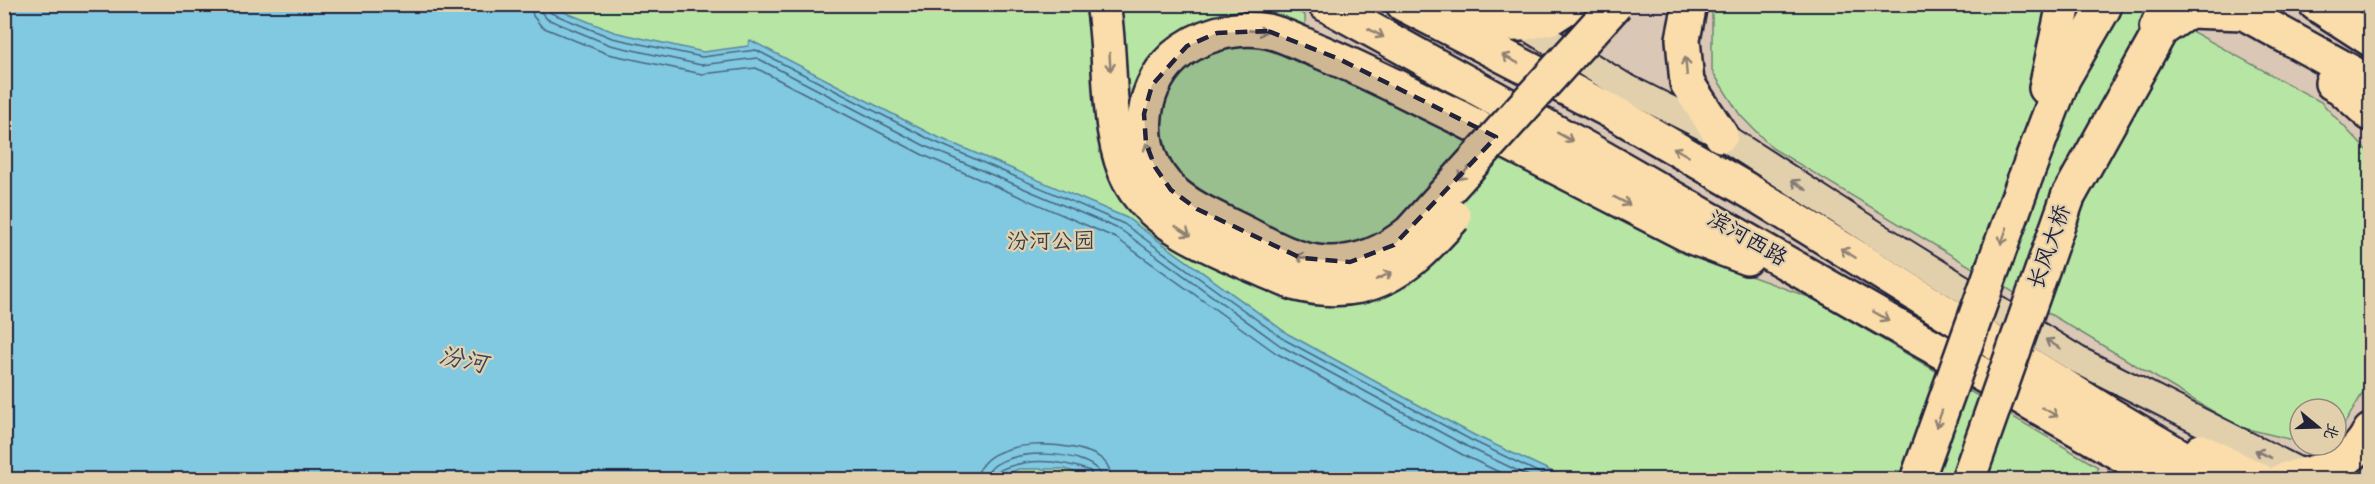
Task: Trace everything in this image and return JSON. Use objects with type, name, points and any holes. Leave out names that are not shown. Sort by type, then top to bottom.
[{"type":"highway","points":[[1103,4],[1108,34],[1114,128],[1122,162],[1132,186],[1158,214],[1215,250],[1296,283],[1329,289],[1361,286],[1389,275],[1423,252],[1639,4]]},
{"type":"highway","name":"滨河西路","points":[[1325,4],[1837,291],[2102,426],[2221,480]]},
{"type":"highway","name":"滨河西路","points":[[1403,4],[1618,115],[1746,190],[2102,426],[2166,480]]},
{"type":"highway","points":[[1446,26],[1522,24],[1552,17],[1572,4]]},
{"type":"highway","points":[[1690,4],[1683,39],[1687,83],[1720,135]]},
{"type":"highway","points":[[2024,180],[2064,4]]},
{"type":"highway","points":[[2169,14],[2249,9],[2358,76],[2369,66],[2316,4]]},
{"type":"highway","points":[[1917,480],[2024,180],[2063,79],[2105,6]]},
{"type":"highway","points":[[1612,7],[1410,232],[1394,245],[1370,257],[1350,262],[1326,263],[1275,249],[1197,209],[1171,190],[1155,167],[1146,143],[1144,114],[1152,85],[1168,63],[1187,45],[1217,33],[1246,30],[1268,31],[1338,59],[1458,117],[1694,238],[1837,291]]},
{"type":"highway","points":[[2169,14],[2209,14],[2340,87],[2370,114]]},
{"type":"highway","name":"长风大桥","points":[[1968,480],[2068,197],[2169,14]]},
{"type":"highway","points":[[2102,426],[2142,480]]},
{"type":"highway","points":[[2102,426],[2220,458],[2259,480]]},
{"type":"highway","points":[[2301,478],[2325,471],[2345,460],[2365,441],[2370,431]]},
{"type":"street","points":[[1482,4],[1522,24],[1625,87],[1720,135],[2078,360],[2301,478]]},
{"type":"highlighted area","points":[[1268,31],[1339,59],[1496,137],[1394,245],[1350,262],[1301,258],[1197,209],[1171,190],[1155,167],[1146,143],[1144,114],[1152,85],[1187,46],[1217,33]]},
{"type":"green space","name":"汾河公园","points":[[4,5],[1281,5],[1305,15],[1306,56],[1709,261],[1814,299],[2098,467],[2092,480],[5,479]]},
{"type":"green space","points":[[1715,5],[2144,5],[2321,102],[2370,154],[2370,374],[2364,391],[2348,418],[2348,397],[2288,397],[2288,439],[2239,427],[1772,148],[1740,115],[1712,71],[1712,8]]},
{"type":"water","name":"汾河公园","points":[[4,5],[528,5],[552,7],[614,32],[703,52],[748,46],[750,40],[933,135],[1127,218],[1288,334],[1474,435],[1568,479],[1096,480],[1065,469],[1018,469],[994,480],[5,479]]},
{"type":"water label","name":"汾河","points":[[463,361]]}]
